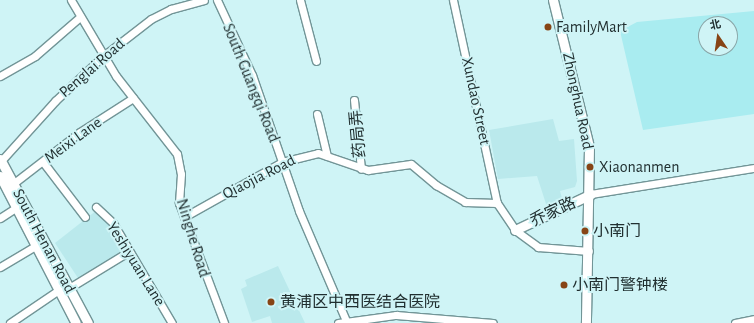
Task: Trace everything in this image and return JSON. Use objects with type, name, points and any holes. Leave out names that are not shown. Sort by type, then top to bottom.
[{"type":"street","name":"Ninghe Road","points":[[71,0],[102,57],[177,154],[179,203],[224,323]]},
{"type":"street","name":"Penglai Road","points":[[0,161],[55,101],[102,57],[151,19],[171,9],[204,0]]},
{"type":"street","name":"South Guangqi Road","points":[[217,0],[252,75],[282,162],[346,322]]},
{"type":"street","points":[[300,0],[316,61]]},
{"type":"street","name":"Xundao Street","points":[[453,0],[497,203]]},
{"type":"street","name":"Zhonghua Road","points":[[553,0],[589,147],[591,194],[586,323]]},
{"type":"street","points":[[0,76],[35,56],[80,17]]},
{"type":"street","name":"Meixi Lane","points":[[14,183],[133,98]]},
{"type":"street","name":"药局弄","points":[[354,100],[361,168]]},
{"type":"street","points":[[317,114],[327,156]]},
{"type":"street","name":"Qiaojia Road","points":[[184,217],[282,162],[307,154],[327,156],[361,168],[411,164],[436,185],[465,202],[497,203]]},
{"type":"street","name":"South Henan Road","points":[[0,161],[14,183],[65,288],[76,323]]},
{"type":"street","points":[[43,162],[86,216]]},
{"type":"street","points":[[591,194],[754,168]]},
{"type":"street","name":"South Henan Road","points":[[0,176],[37,245],[88,323]]},
{"type":"street","name":"乔家路","points":[[514,230],[591,194]]},
{"type":"street","points":[[497,203],[514,230],[538,247],[589,251]]},
{"type":"street","points":[[0,218],[16,207]]},
{"type":"street","name":"Yeshiyuan Lane","points":[[96,207],[113,223],[128,252],[172,323]]},
{"type":"street","points":[[0,267],[37,245]]},
{"type":"street","points":[[10,323],[65,288],[128,252]]},
{"type":"street","points":[[338,323],[396,315],[493,323]]},
{"type":"street","points":[[735,323],[754,319]]},
{"type":"shaded area","points":[[754,11],[754,114],[643,130],[620,31],[637,22],[698,16],[698,56],[738,56],[738,16],[701,16]]},
{"type":"shaded area","points":[[553,119],[559,141],[574,139],[577,181],[575,187],[560,191],[563,202],[547,207],[537,176],[498,179],[489,130]]},
{"type":"shaded area","points":[[97,210],[111,225],[124,251],[78,278],[55,243]]},
{"type":"shaded area","name":"黄浦区中西医结合医院","points":[[278,266],[305,323],[272,323],[270,316],[252,322],[241,289],[247,286],[245,280]]},
{"type":"place","name":"FamilyMart","points":[[548,27]]},
{"type":"place","name":"Xiaonanmen","points":[[590,167]]},
{"type":"place","name":"小南门","points":[[585,231]]},
{"type":"place","name":"小南门警钟楼","points":[[564,285]]},
{"type":"place","name":"黄浦区中西医结合医院","points":[[271,302]]}]
